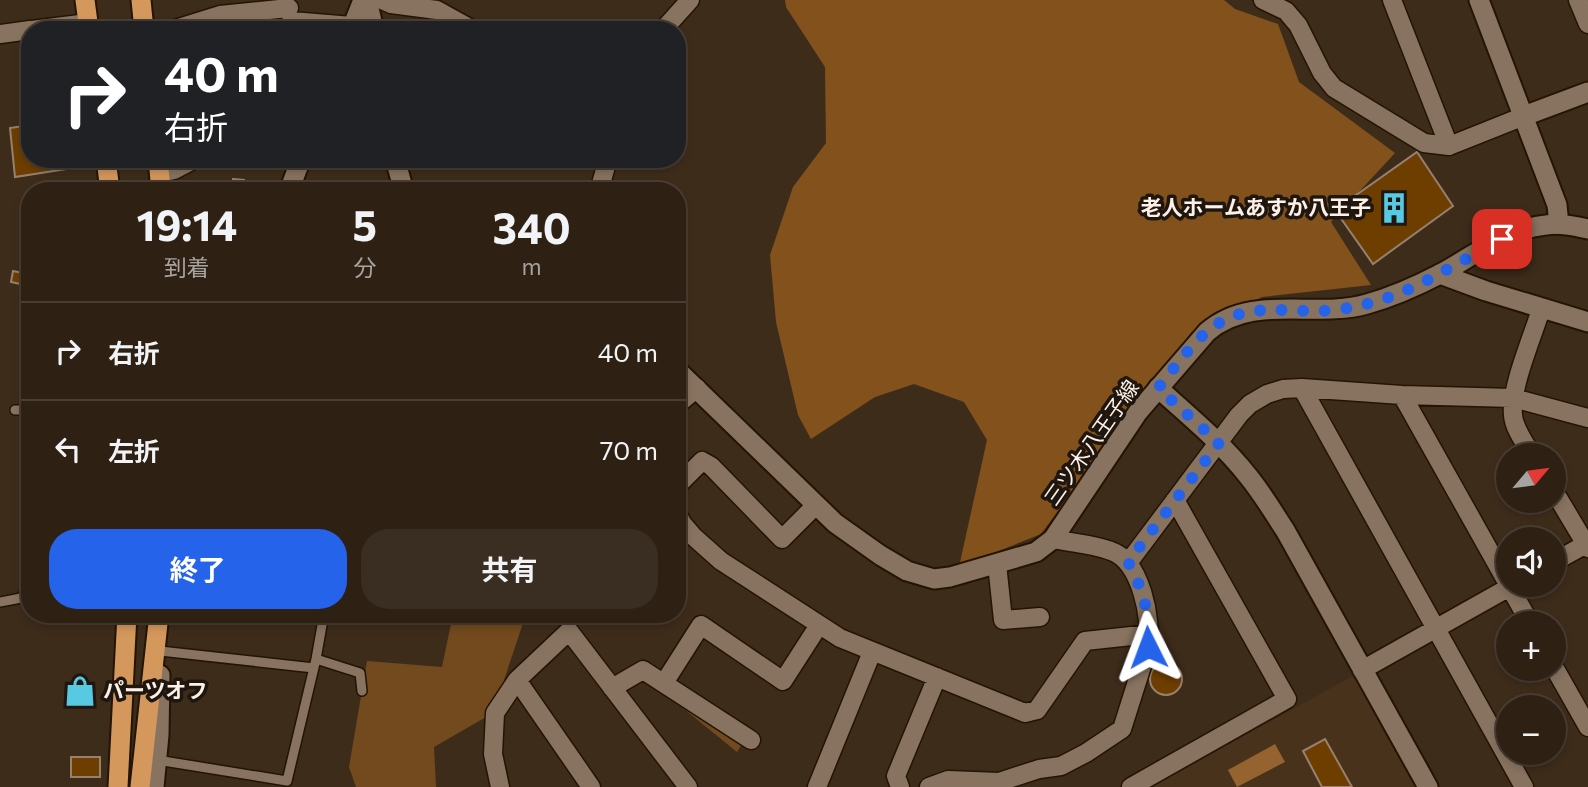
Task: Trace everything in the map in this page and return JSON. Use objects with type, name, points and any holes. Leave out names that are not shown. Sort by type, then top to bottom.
[{"type":"highway","points":[[85,0],[88,21]]},
{"type":"highway","points":[[141,0],[143,21]]},
{"type":"highway","points":[[118,787],[127,623]]},
{"type":"highway","points":[[140,787],[159,623]]},
{"type":"main road","points":[[354,21],[365,0]]},
{"type":"main road","points":[[365,0],[371,21]]},
{"type":"main road","points":[[1479,0],[1557,205],[1556,224]]},
{"type":"main road","points":[[1524,116],[1588,92]]},
{"type":"main road","name":"三ツ木八王子線","points":[[686,379],[816,505],[871,549],[916,575],[934,579],[950,577],[1036,552],[1053,539],[1118,441],[1158,388],[1208,332],[1236,315],[1265,309],[1316,311],[1362,306],[1440,274],[1521,229],[1556,224],[1588,229]]},
{"type":"main road","points":[[1440,274],[1541,309],[1588,322]]},
{"type":"main road","points":[[1158,388],[1219,443],[1248,476],[1285,530],[1428,787]]},
{"type":"main road","points":[[154,787],[160,623]]},
{"type":"street","points":[[382,0],[391,4],[437,10],[457,21]]},
{"type":"street","points":[[671,21],[690,0]]},
{"type":"street","points":[[1263,0],[1286,11],[1298,25],[1322,73],[1334,88],[1424,143],[1449,146],[1524,116]]},
{"type":"street","points":[[1392,0],[1449,146]]},
{"type":"street","points":[[1578,0],[1588,24]]},
{"type":"street","points":[[200,21],[219,15],[290,15],[318,21]]},
{"type":"street","points":[[0,34],[21,31]]},
{"type":"street","points":[[160,174],[178,168]]},
{"type":"street","points":[[1525,443],[1516,428],[1513,398],[1541,309]]},
{"type":"street","points":[[686,397],[696,388]]},
{"type":"street","points":[[1128,562],[1239,415],[1258,398],[1275,391],[1302,388],[1402,395],[1513,398],[1588,418]]},
{"type":"street","points":[[1302,388],[1524,787]]},
{"type":"street","points":[[1402,395],[1496,558]]},
{"type":"street","points":[[686,477],[702,461],[711,466],[782,539],[816,505]]},
{"type":"street","points":[[1131,787],[1287,699],[1175,500]]},
{"type":"street","points":[[1566,511],[1587,546],[1566,556]]},
{"type":"street","points":[[686,527],[706,549],[840,638],[1025,713],[1037,710],[1085,641],[1150,634]]},
{"type":"street","points":[[929,787],[948,780],[999,782],[1040,769],[1061,766],[1086,754],[1122,729],[1150,634],[1140,583],[1128,562],[1112,551],[1053,539]]},
{"type":"street","points":[[997,564],[1003,620],[1040,617]]},
{"type":"street","points":[[1362,670],[1496,595]]},
{"type":"street","points":[[664,683],[701,625],[783,681],[819,625]]},
{"type":"street","points":[[500,787],[493,754],[495,713],[517,680],[569,631],[688,787]]},
{"type":"street","points":[[817,787],[872,652]]},
{"type":"street","points":[[612,688],[643,670],[751,740]]},
{"type":"street","points":[[900,787],[896,775],[937,677]]},
{"type":"street","points":[[517,680],[591,787]]},
{"type":"street","points":[[1562,681],[1588,727]]},
{"type":"lane","points":[[15,410],[21,410]]},
{"type":"lane","points":[[0,602],[21,598]]},
{"type":"lane","points":[[157,760],[287,781],[322,623]]},
{"type":"lane","points":[[160,651],[315,663],[360,673],[362,691]]},
{"type":"shaded area","points":[[785,0],[1224,0],[1235,9],[1278,24],[1299,82],[1395,153],[1331,222],[1371,285],[1262,297],[1191,333],[1041,534],[959,567],[987,440],[964,402],[914,384],[875,397],[811,439],[798,415],[776,322],[770,255],[793,187],[826,143],[825,67],[786,7]]},
{"type":"shaded area","points":[[451,623],[523,623],[493,713],[434,747],[436,787],[356,787],[349,767],[367,661],[442,667]]},
{"type":"shaded area","points":[[1356,674],[1419,787],[1152,787]]},
{"type":"shaded area","points":[[682,695],[746,737],[737,752],[678,704]]},
{"type":"shaded area","points":[[1275,744],[1285,762],[1237,787],[1228,770]]},
{"type":"building","points":[[21,126],[21,168],[73,168],[15,177],[10,128]]},
{"type":"building","name":"老人ホームあすか八王子","points":[[1417,152],[1453,206],[1373,264],[1335,210]]},
{"type":"building","points":[[13,271],[21,273],[21,284],[11,282]]},
{"type":"building","points":[[1166,663],[1177,668],[1182,679],[1177,690],[1166,695],[1155,690],[1150,679],[1155,668]]},
{"type":"building","points":[[1325,739],[1352,787],[1322,787],[1303,751]]},
{"type":"building","points":[[71,757],[100,757],[100,777],[71,777]]},
{"type":"place","name":"老人ホームあすか八王子","points":[[1394,208]]},
{"type":"place","name":"パーツオフ","points":[[80,691]]},
{"type":"route","points":[[1148,647],[1150,634],[1140,583],[1128,562],[1219,443],[1158,388],[1214,326],[1236,315],[1265,309],[1316,311],[1362,306],[1440,274],[1502,239]]}]
